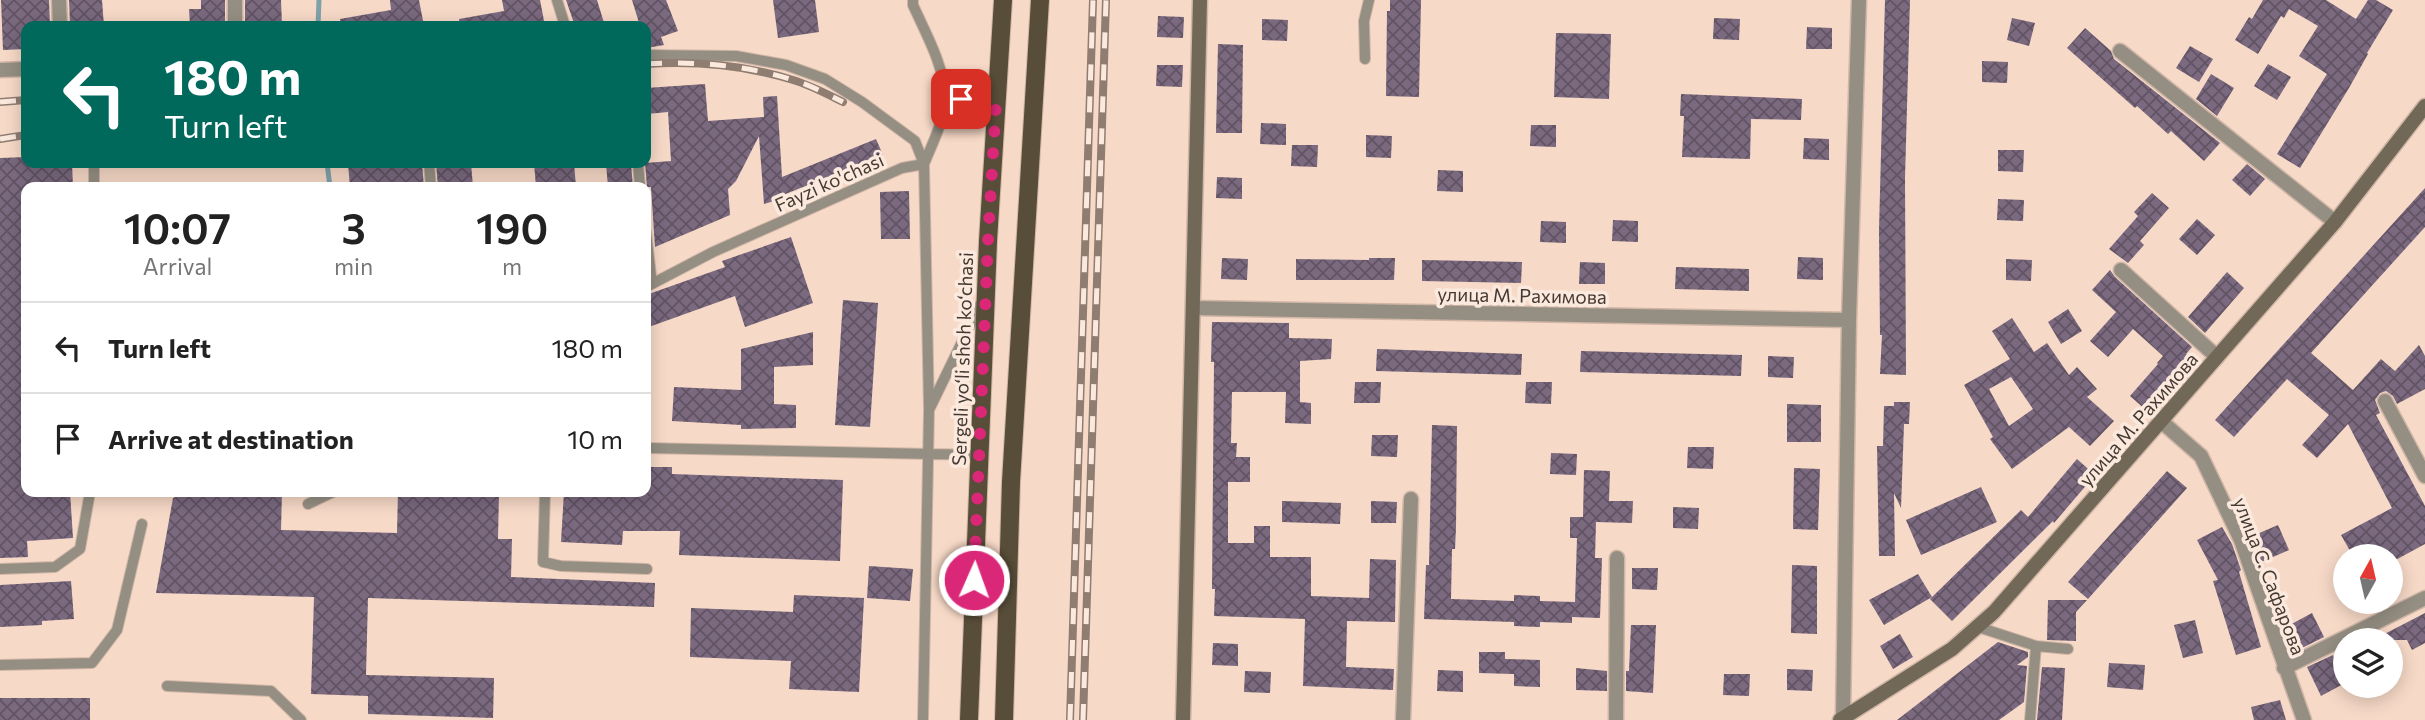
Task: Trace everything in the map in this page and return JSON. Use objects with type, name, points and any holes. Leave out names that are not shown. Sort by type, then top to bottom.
[{"type":"main road","name":"Sergeli yo‘li shoh ko‘chasi","points":[[969,720],[985,293],[1003,0]]},
{"type":"main road","points":[[1004,720],[1011,482],[1040,0]]},
{"type":"street","points":[[59,0],[60,21]]},
{"type":"street","points":[[235,0],[236,21]]},
{"type":"street","points":[[1183,720],[1200,0]]},
{"type":"street","name":"улица М. Рахимова","points":[[1841,719],[1859,0]]},
{"type":"street","points":[[2120,51],[2335,222]]},
{"type":"street","points":[[0,70],[21,69]]},
{"type":"street","name":"улица М. Рахимова","points":[[1841,719],[1952,649],[1978,627],[2162,422],[2335,222],[2424,111]]},
{"type":"street","points":[[2121,270],[2217,357]]},
{"type":"street","name":"улица М. Рахимова","points":[[1194,309],[1849,320]]},
{"type":"street","points":[[2385,401],[2425,476]]},
{"type":"street","name":"улица С. Сафарова","points":[[2162,422],[2201,456],[2241,540],[2304,720]]},
{"type":"street","points":[[1403,720],[1411,499]]},
{"type":"street","points":[[1616,720],[1617,558]]},
{"type":"street","points":[[2284,668],[2425,598]]},
{"type":"lane","points":[[557,0],[563,21]]},
{"type":"lane","points":[[901,0],[913,2],[935,53],[945,98],[939,127],[924,164]]},
{"type":"lane","points":[[1364,59],[1364,21],[1369,0]]},
{"type":"lane","points":[[651,55],[736,56],[786,65],[825,79],[915,141],[924,164],[929,410],[923,720]]},
{"type":"lane","points":[[945,98],[996,102]]},
{"type":"lane","name":"Fayzi ko'chasi","points":[[651,285],[713,252],[902,168],[924,164]]},
{"type":"lane","points":[[929,410],[985,293]]},
{"type":"lane","points":[[651,448],[979,455]]},
{"type":"lane","points":[[0,569],[55,568],[80,550],[89,497]]},
{"type":"lane","points":[[308,504],[323,497]]},
{"type":"lane","points":[[545,497],[543,562],[561,566],[647,569]]},
{"type":"lane","points":[[0,665],[92,663],[117,630],[142,524]]},
{"type":"lane","points":[[1978,627],[2036,646],[2068,649]]},
{"type":"lane","points":[[2030,720],[2036,646]]},
{"type":"lane","points":[[167,686],[271,691],[301,720]]},
{"type":"building","points":[[1,0],[49,0],[50,21],[21,21],[21,49],[3,50]]},
{"type":"building","points":[[69,0],[102,0],[104,21],[70,21]]},
{"type":"building","points":[[201,0],[225,0],[225,21],[190,21],[189,9],[201,9]]},
{"type":"building","points":[[245,0],[281,0],[282,21],[245,21]]},
{"type":"building","points":[[390,0],[419,0],[423,21],[340,21],[340,19],[391,10]]},
{"type":"building","points":[[502,0],[540,0],[544,21],[459,21],[459,19],[504,11]]},
{"type":"building","points":[[566,0],[597,0],[603,21],[573,21]]},
{"type":"building","points":[[632,0],[666,0],[678,31],[661,37],[664,45],[651,47],[651,21],[638,21]]},
{"type":"building","points":[[773,0],[815,0],[819,32],[778,38]]},
{"type":"building","points":[[1390,0],[1421,0],[1419,97],[1386,96],[1387,11],[1390,11]]},
{"type":"building","points":[[1885,0],[1910,0],[1905,178],[1906,375],[1880,374],[1882,335],[1879,230]]},
{"type":"building","points":[[2263,0],[2326,0],[2356,19],[2368,0],[2376,0],[2393,10],[2300,168],[2277,154],[2327,74],[2299,56],[2318,26],[2289,9],[2284,18],[2281,16],[2258,54],[2235,40]]},
{"type":"building","points":[[1158,16],[1184,17],[1183,38],[1157,37]]},
{"type":"building","points":[[1714,18],[1740,19],[1739,40],[1713,39]]},
{"type":"building","points":[[2012,18],[2035,23],[2029,46],[2007,40]]},
{"type":"building","points":[[1262,19],[1288,20],[1287,41],[1262,40]]},
{"type":"building","points":[[1807,27],[1832,28],[1832,49],[1806,49]]},
{"type":"building","points":[[2085,28],[2111,51],[2114,59],[2220,143],[2204,161],[2171,131],[2168,134],[2137,106],[2135,108],[2067,48]]},
{"type":"building","points":[[1556,33],[1611,34],[1609,99],[1554,97]]},
{"type":"building","points":[[1218,44],[1243,45],[1242,133],[1216,133]]},
{"type":"building","points":[[2190,46],[2213,59],[2199,82],[2176,68]]},
{"type":"building","points":[[1982,61],[2008,62],[2007,83],[1982,82]]},
{"type":"building","points":[[2268,64],[2291,77],[2277,100],[2254,86]]},
{"type":"building","points":[[1157,65],[1183,65],[1182,87],[1156,86]]},
{"type":"building","points":[[2211,74],[2234,88],[2217,116],[2196,99]]},
{"type":"building","points":[[705,84],[708,121],[764,117],[763,97],[777,96],[782,177],[876,139],[883,155],[764,204],[759,136],[736,181],[728,189],[730,215],[655,247],[651,182],[647,182],[645,168],[651,168],[651,163],[671,161],[668,112],[651,114],[651,88]]},
{"type":"building","points":[[1681,94],[1802,99],[1801,120],[1751,119],[1750,159],[1682,157],[1684,116],[1680,116]]},
{"type":"building","points":[[1261,123],[1286,124],[1286,145],[1260,144]]},
{"type":"building","points":[[1531,125],[1556,125],[1556,147],[1530,146]]},
{"type":"building","points":[[1366,135],[1392,136],[1391,158],[1366,157]]},
{"type":"building","points":[[1804,138],[1829,139],[1829,160],[1803,159]]},
{"type":"building","points":[[1292,145],[1318,145],[1317,167],[1291,166]]},
{"type":"building","points":[[1998,150],[2024,150],[2023,172],[1998,171]]},
{"type":"building","points":[[21,157],[21,168],[72,168],[73,182],[21,182],[21,497],[70,497],[73,538],[27,541],[28,557],[0,558],[0,158]]},
{"type":"building","points":[[2247,164],[2265,179],[2250,196],[2232,180]]},
{"type":"building","points":[[348,168],[422,168],[424,182],[350,182]]},
{"type":"building","points":[[436,168],[471,168],[473,182],[438,182]]},
{"type":"building","points":[[534,168],[574,168],[576,182],[536,182]]},
{"type":"building","points":[[606,168],[631,168],[633,182],[608,182]]},
{"type":"building","points":[[1438,170],[1463,171],[1463,192],[1437,191]]},
{"type":"building","points":[[1217,177],[1242,178],[1242,199],[1216,198]]},
{"type":"building","points":[[2425,188],[2425,227],[2311,353],[2353,390],[2381,359],[2395,371],[2419,345],[2425,356],[2425,389],[2397,404],[2393,396],[2386,391],[2380,393],[2375,400],[2380,413],[2376,415],[2425,506],[2425,544],[2403,556],[2403,544],[2346,544],[2341,535],[2392,508],[2348,424],[2317,458],[2302,445],[2329,415],[2287,379],[2234,437],[2215,420]]},
{"type":"building","points":[[909,191],[910,239],[881,239],[880,192]]},
{"type":"building","points":[[2152,193],[2169,208],[2140,241],[2144,245],[2128,263],[2109,249],[2138,216],[2134,212]]},
{"type":"building","points":[[1998,199],[2024,200],[2023,221],[1997,220]]},
{"type":"building","points":[[2197,219],[2215,235],[2197,255],[2179,239]]},
{"type":"building","points":[[1613,220],[1638,221],[1638,242],[1612,241]]},
{"type":"building","points":[[1541,221],[1566,222],[1566,243],[1540,242]]},
{"type":"building","points":[[791,237],[813,303],[745,327],[735,296],[651,326],[651,293],[725,267],[722,261]]},
{"type":"building","points":[[1798,257],[1823,258],[1823,280],[1797,279]]},
{"type":"building","points":[[1222,258],[1248,259],[1247,280],[1221,279]]},
{"type":"building","points":[[1395,258],[1394,280],[1296,280],[1296,259]]},
{"type":"building","points":[[2006,259],[2032,260],[2031,281],[2006,280]]},
{"type":"building","points":[[1422,260],[1522,262],[1521,283],[1422,281]]},
{"type":"building","points":[[1580,262],[1605,263],[1605,284],[1579,284]]},
{"type":"building","points":[[1676,267],[1749,269],[1749,291],[1675,289]]},
{"type":"building","points":[[2110,270],[2192,347],[2186,354],[2192,359],[2147,411],[2130,396],[2163,356],[2133,329],[2108,357],[2090,341],[2116,312],[2092,290]]},
{"type":"building","points":[[2227,272],[2244,288],[2205,333],[2188,317]]},
{"type":"building","points":[[843,300],[878,303],[870,427],[835,425]]},
{"type":"building","points":[[2068,309],[2082,331],[2061,344],[2048,322]]},
{"type":"building","points":[[2012,318],[2034,352],[2047,343],[2069,375],[2077,367],[2097,389],[2087,397],[2114,421],[2090,446],[2069,427],[2012,469],[1990,439],[1993,437],[1964,385],[2010,359],[1992,331]],"holes":[[[2011,377],[2033,409],[2009,426],[1989,389]]]},
{"type":"building","points":[[1212,322],[1289,323],[1289,338],[1332,339],[1331,359],[1300,361],[1300,402],[1311,403],[1311,424],[1285,423],[1286,392],[1232,392],[1231,443],[1237,443],[1236,457],[1250,457],[1250,482],[1228,482],[1228,543],[1254,543],[1254,526],[1270,526],[1270,557],[1311,557],[1311,596],[1369,598],[1370,559],[1396,560],[1395,622],[1347,621],[1346,667],[1394,669],[1393,690],[1303,686],[1305,619],[1214,616]]},
{"type":"building","points":[[813,332],[813,365],[774,367],[774,404],[796,405],[796,428],[741,429],[741,425],[672,421],[674,387],[741,390],[741,349]]},
{"type":"building","points":[[1377,349],[1522,354],[1521,375],[1376,371]]},
{"type":"building","points":[[1581,351],[1742,355],[1741,376],[1580,372]]},
{"type":"building","points":[[1768,356],[1794,357],[1793,378],[1768,377]]},
{"type":"building","points":[[1355,382],[1381,382],[1380,403],[1354,403]]},
{"type":"building","points":[[1526,382],[1552,382],[1551,404],[1525,403]]},
{"type":"building","points":[[1894,402],[1910,402],[1909,424],[1904,424],[1901,508],[1894,493],[1895,556],[1879,556],[1877,446],[1883,446],[1884,406],[1894,406]]},
{"type":"building","points":[[1787,404],[1821,405],[1821,442],[1787,442]]},
{"type":"building","points":[[1432,425],[1457,426],[1456,528],[1455,549],[1452,549],[1451,599],[1514,601],[1514,595],[1540,596],[1540,601],[1575,602],[1577,538],[1570,538],[1570,517],[1583,517],[1584,470],[1610,471],[1609,501],[1633,501],[1632,523],[1596,522],[1595,558],[1602,558],[1600,618],[1572,617],[1572,623],[1540,622],[1540,627],[1514,626],[1514,622],[1424,619],[1426,565],[1429,565]]},
{"type":"building","points":[[1372,435],[1398,435],[1397,457],[1371,456]]},
{"type":"building","points":[[1688,447],[1714,447],[1713,469],[1687,468]]},
{"type":"building","points":[[1551,453],[1577,454],[1576,475],[1550,474]]},
{"type":"building","points":[[2077,459],[2095,475],[2054,523],[2053,521],[1952,621],[1930,599],[2021,510],[2028,517]]},
{"type":"building","points":[[651,467],[672,467],[672,474],[843,480],[840,561],[679,555],[680,531],[623,531],[622,545],[561,542],[564,497],[651,497]]},
{"type":"building","points":[[1794,468],[1820,469],[1818,530],[1793,529]]},
{"type":"building","points":[[2167,471],[2187,488],[2088,599],[2068,582]]},
{"type":"building","points":[[1981,487],[1997,522],[1921,555],[1906,520]]},
{"type":"building","points":[[282,497],[281,530],[397,533],[398,497],[499,497],[498,539],[512,539],[511,577],[655,583],[654,607],[368,598],[366,675],[494,678],[493,718],[368,714],[368,696],[311,694],[314,597],[156,593],[173,498]]},
{"type":"building","points":[[1282,501],[1341,503],[1340,524],[1282,522]]},
{"type":"building","points":[[1371,501],[1397,502],[1396,523],[1371,523]]},
{"type":"building","points":[[1673,507],[1699,508],[1698,529],[1673,528]]},
{"type":"building","points":[[2278,525],[2289,550],[2259,563],[2250,537]]},
{"type":"building","points":[[2222,527],[2232,544],[2241,570],[2239,572],[2261,647],[2236,655],[2213,581],[2218,580],[2197,540]]},
{"type":"building","points":[[1792,565],[1817,566],[1817,634],[1791,633]]},
{"type":"building","points":[[869,566],[913,569],[910,601],[867,598]]},
{"type":"building","points":[[1632,568],[1658,568],[1657,590],[1632,589]]},
{"type":"building","points":[[1918,574],[1932,597],[1884,625],[1869,600]]},
{"type":"building","points":[[71,581],[74,619],[42,621],[42,625],[0,627],[0,585]]},
{"type":"building","points":[[794,595],[864,598],[859,692],[789,689],[791,661],[690,657],[691,608],[793,612]]},
{"type":"building","points":[[2048,600],[2087,600],[2076,612],[2076,641],[2047,640]]},
{"type":"building","points":[[2312,613],[2324,637],[2298,650],[2286,627]]},
{"type":"building","points":[[2425,613],[2425,643],[2412,650],[2407,640],[2403,640],[2403,628],[2396,628]]},
{"type":"building","points":[[2195,620],[2203,653],[2183,658],[2174,625]]},
{"type":"building","points":[[1631,625],[1656,625],[1653,693],[1626,691]]},
{"type":"building","points":[[1900,634],[1913,657],[1893,669],[1880,646]]},
{"type":"building","points":[[1998,642],[2028,652],[2028,657],[2017,665],[2027,666],[2024,702],[1999,720],[1897,720]]},
{"type":"building","points":[[1213,643],[1238,644],[1238,666],[1212,665]]},
{"type":"building","points":[[1479,652],[1505,652],[1505,659],[1540,660],[1540,687],[1514,686],[1514,674],[1479,673]]},
{"type":"building","points":[[2333,655],[2333,690],[2321,696],[2307,667]]},
{"type":"building","points":[[2109,663],[2145,665],[2143,690],[2107,687]]},
{"type":"building","points":[[2042,667],[2065,668],[2062,720],[2037,720]]},
{"type":"building","points":[[1576,668],[1607,671],[1607,691],[1576,690]]},
{"type":"building","points":[[1787,669],[1813,670],[1812,691],[1787,690]]},
{"type":"building","points":[[1438,670],[1463,671],[1463,692],[1437,691]]},
{"type":"building","points":[[1245,671],[1271,672],[1270,693],[1244,692]]},
{"type":"building","points":[[1724,674],[1750,674],[1749,696],[1723,695]]},
{"type":"building","points":[[0,698],[90,698],[90,720],[0,720]]},
{"type":"building","points":[[2280,700],[2286,720],[2254,720],[2251,707]]},
{"type":"waterway","points":[[318,21],[319,0]]},
{"type":"waterway","points":[[328,168],[329,182]]},
{"type":"railway","points":[[1070,720],[1093,0]]},
{"type":"railway","points":[[1083,720],[1106,0]]},
{"type":"railway","points":[[651,64],[702,64],[757,71],[799,82],[843,102]]},
{"type":"railway","points":[[0,102],[21,100]]},
{"type":"railway","points":[[0,139],[21,136]]},
{"type":"route","points":[[961,99],[996,102],[974,580]]}]
